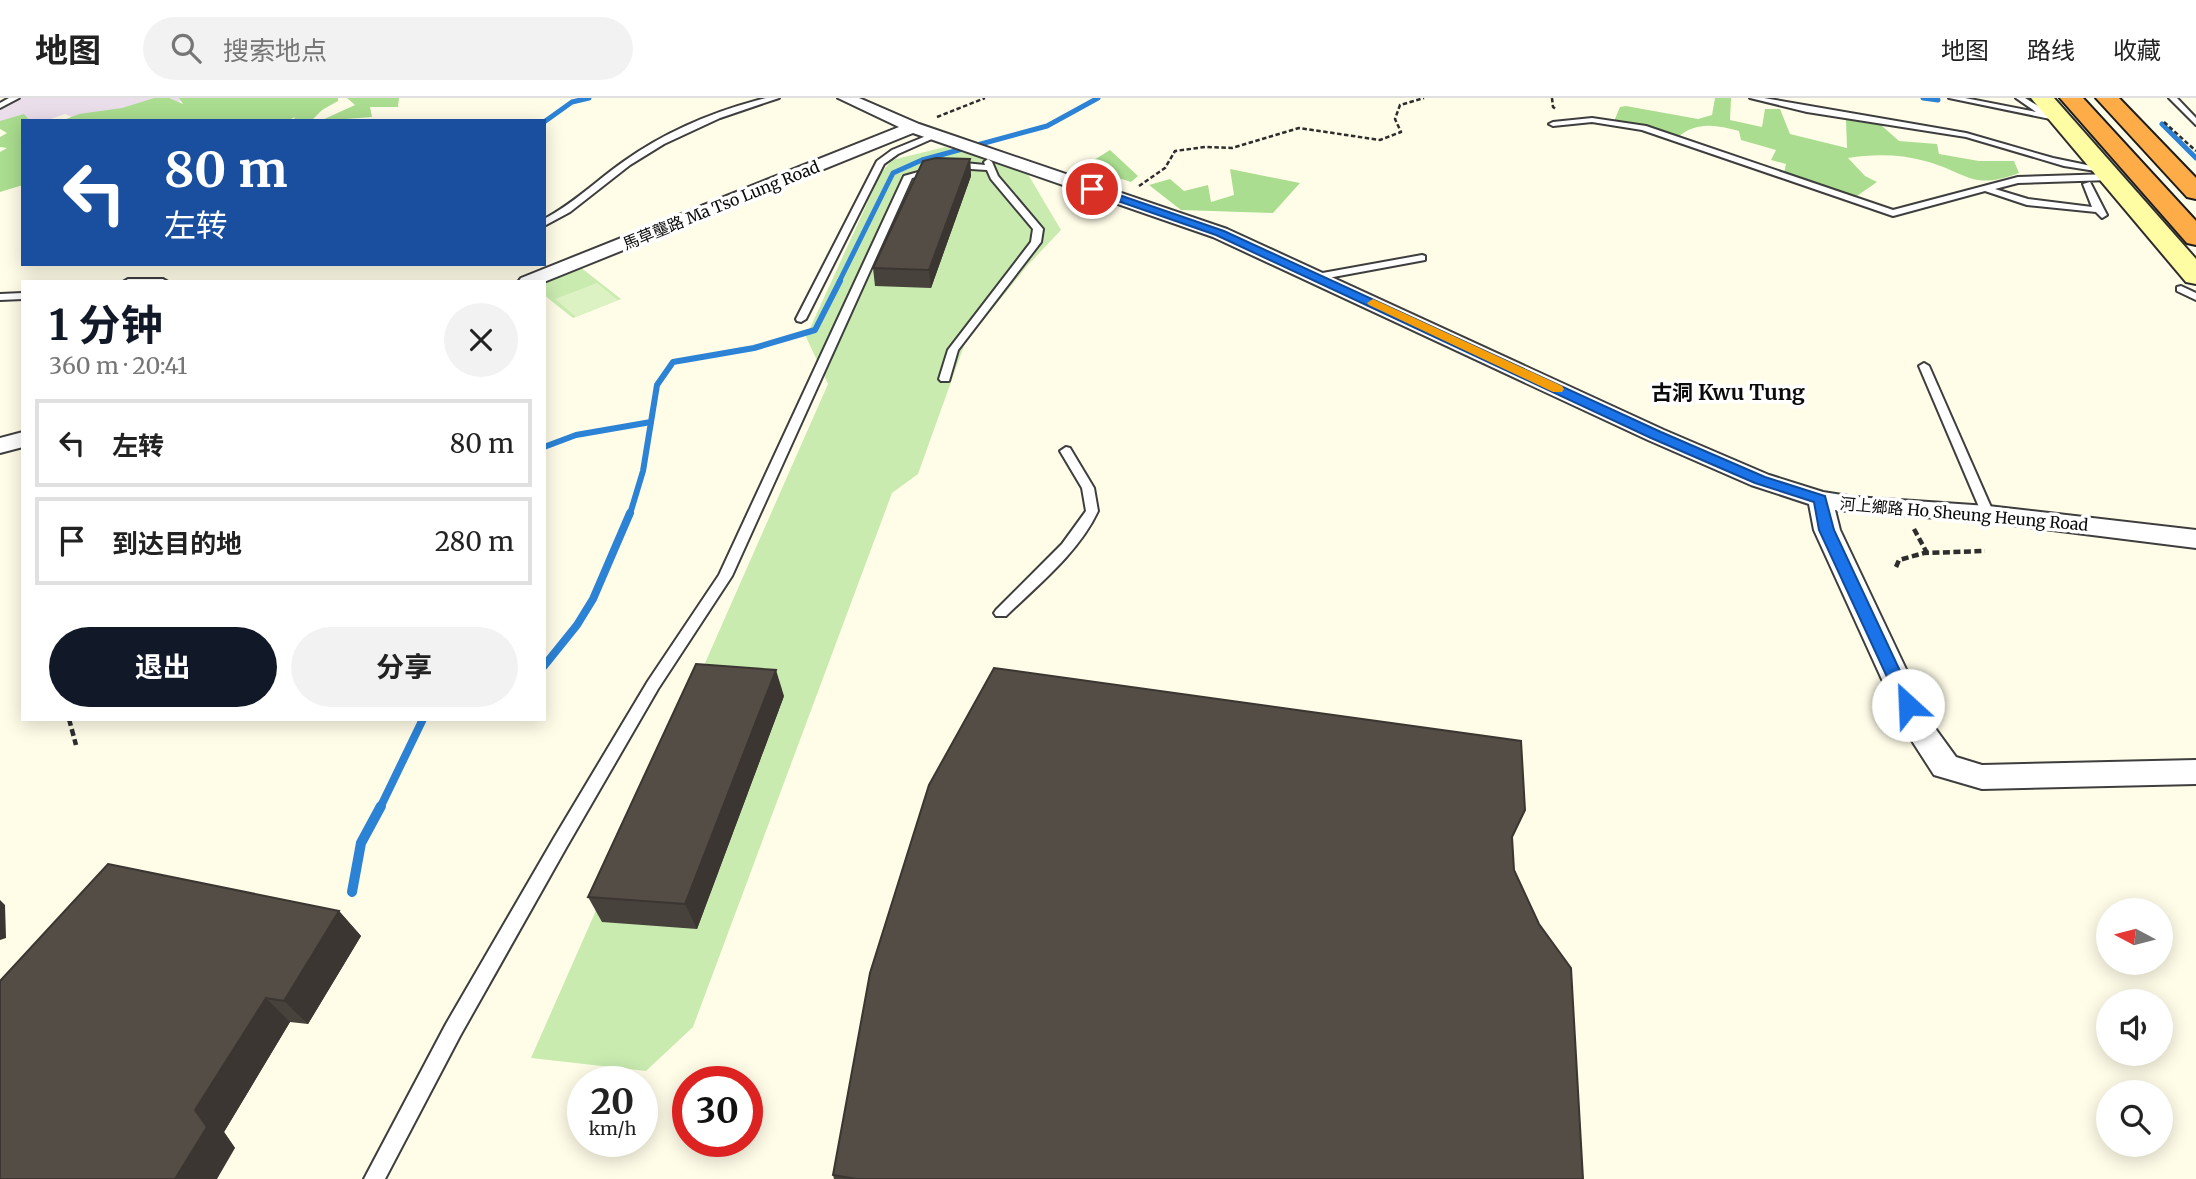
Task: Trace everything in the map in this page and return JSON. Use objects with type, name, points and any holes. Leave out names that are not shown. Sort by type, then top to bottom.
[{"type":"highway","points":[[2107,98],[2196,192]]},
{"type":"highway","points":[[2055,108],[2196,237]]},
{"type":"main road","points":[[2055,108],[2100,177],[2189,283]]},
{"type":"street","name":"河上鄉路 Ho Sheung Heung Road","points":[[846,98],[913,127],[939,134],[994,161],[1118,198],[1220,233],[1656,435],[1760,480],[1820,499],[1855,505],[1988,514],[2196,539]]},
{"type":"street","name":"馬草壟路 Ma Tso Lung Road","points":[[533,280],[913,127]]},
{"type":"street","points":[[0,446],[21,440]]},
{"type":"street","points":[[1820,499],[1827,530],[1914,717],[1930,748],[1945,766],[1982,778],[2196,772]]},
{"type":"lane","points":[[0,106],[15,98]]},
{"type":"lane","points":[[546,222],[570,209],[629,162],[718,114],[775,98]]},
{"type":"lane","points":[[1754,98],[1838,116],[1966,135],[2100,177]]},
{"type":"lane","points":[[1953,98],[2055,108]]},
{"type":"lane","points":[[2020,98],[2055,108]]},
{"type":"lane","points":[[2173,98],[2196,123]]},
{"type":"lane","points":[[1553,124],[1592,120],[1643,128],[1892,213],[2018,180],[2100,177]]},
{"type":"lane","points":[[801,319],[880,163],[895,152],[939,134]]},
{"type":"lane","points":[[374,1179],[453,1030],[560,843],[653,685],[725,576],[908,176],[954,165],[994,161],[1038,229],[1036,242],[953,350],[945,379]]},
{"type":"lane","points":[[1983,188],[2027,202],[2100,212],[2095,206],[2095,192],[2100,177]]},
{"type":"lane","points":[[1317,277],[1422,258]]},
{"type":"lane","points":[[2189,283],[2196,298]]},
{"type":"lane","points":[[0,297],[21,296]]},
{"type":"lane","points":[[1924,366],[1988,514]]},
{"type":"lane","points":[[1001,613],[1077,533],[1092,512],[1091,497],[1066,451]]},
{"type":"path","points":[[913,127],[985,98]]},
{"type":"path","points":[[1118,198],[1161,174],[1172,162],[1175,151],[1205,147],[1232,148],[1298,128],[1380,140],[1401,132],[1395,119],[1400,105],[1424,98]]},
{"type":"path","points":[[1912,524],[1927,553]]},
{"type":"path","points":[[1896,567],[1899,560],[1927,553],[1985,551]]},
{"type":"path","points":[[70,721],[76,745]]},
{"type":"shaded area","points":[[21,98],[187,98],[159,112],[119,119],[77,119],[65,114],[51,119],[21,119],[21,122],[0,123],[0,107]]},
{"type":"green space","points":[[154,98],[169,98],[183,104],[179,98],[338,98],[338,101],[313,119],[66,119],[79,114],[122,108]]},
{"type":"green space","points":[[347,98],[399,98],[398,107],[370,107],[372,117],[324,119],[355,105]]},
{"type":"green space","points":[[1715,98],[1731,98],[1730,120],[1762,127],[1765,109],[1780,109],[1790,134],[1847,148],[1846,120],[1881,125],[1899,141],[1937,144],[1939,154],[1979,161],[2014,161],[2019,173],[1980,180],[1906,157],[1877,155],[1848,158],[1865,176],[1877,182],[1854,198],[1783,178],[1786,164],[1771,160],[1776,150],[1741,140],[1739,131],[1707,126],[1691,129],[1677,138],[1612,126],[1620,107],[1698,119],[1712,115]]},
{"type":"green space","points":[[24,114],[28,119],[21,119],[21,186],[0,192],[0,152],[7,148],[0,147],[0,137],[7,133],[0,129],[0,121]]},
{"type":"green space","points":[[945,147],[1026,171],[1061,230],[1027,266],[965,343],[918,474],[892,493],[693,1027],[651,1066],[602,1066],[531,1058],[828,384],[806,337],[881,173],[892,160]]},
{"type":"green space","points":[[1110,150],[1138,176],[1131,182],[1097,171],[1094,160]]},
{"type":"green space","points":[[1230,169],[1300,183],[1273,213],[1181,210],[1149,185],[1170,179],[1184,191],[1208,185],[1211,202],[1234,195]]},
{"type":"green space","points":[[580,267],[621,299],[573,318],[546,297],[546,281]]},
{"type":"green space","points":[[597,283],[618,300],[576,317],[555,299]]},
{"type":"building","points":[[936,158],[970,159],[929,270],[873,268],[923,161]]},
{"type":"building","points":[[696,664],[776,670],[685,904],[588,897]]},
{"type":"building","points":[[994,668],[1521,741],[1525,810],[1512,837],[1514,870],[1539,924],[1571,968],[1583,1179],[857,1179],[833,1175],[870,973],[929,785]]},
{"type":"building","points":[[108,864],[339,911],[284,1001],[266,998],[195,1110],[207,1127],[175,1179],[0,1179],[0,981]]},
{"type":"waterway","points":[[546,121],[572,102],[589,98]]},
{"type":"waterway","points":[[839,282],[893,173],[922,160],[1047,126],[1098,98]]},
{"type":"waterway","points":[[1923,98],[1938,100]]},
{"type":"waterway","points":[[2162,124],[2196,158]]},
{"type":"waterway","points":[[651,422],[657,385],[673,362],[754,348],[815,330],[840,281]]},
{"type":"waterway","points":[[546,446],[576,435],[651,422]]},
{"type":"waterway","points":[[630,514],[643,471],[651,422]]},
{"type":"waterway","points":[[546,664],[577,625],[593,599],[630,513]]},
{"type":"waterway","points":[[381,807],[422,721]]},
{"type":"waterway","points":[[352,892],[361,843],[381,807]]},
{"type":"slow traffic","points":[[1373,303],[1557,389]]},
{"type":"district","name":"古洞 Kwu Tung","points":[[1728,392]]},
{"type":"route","points":[[1092,189],[1220,233],[1656,435],[1760,480],[1820,499],[1823,522],[1908,705]]}]
